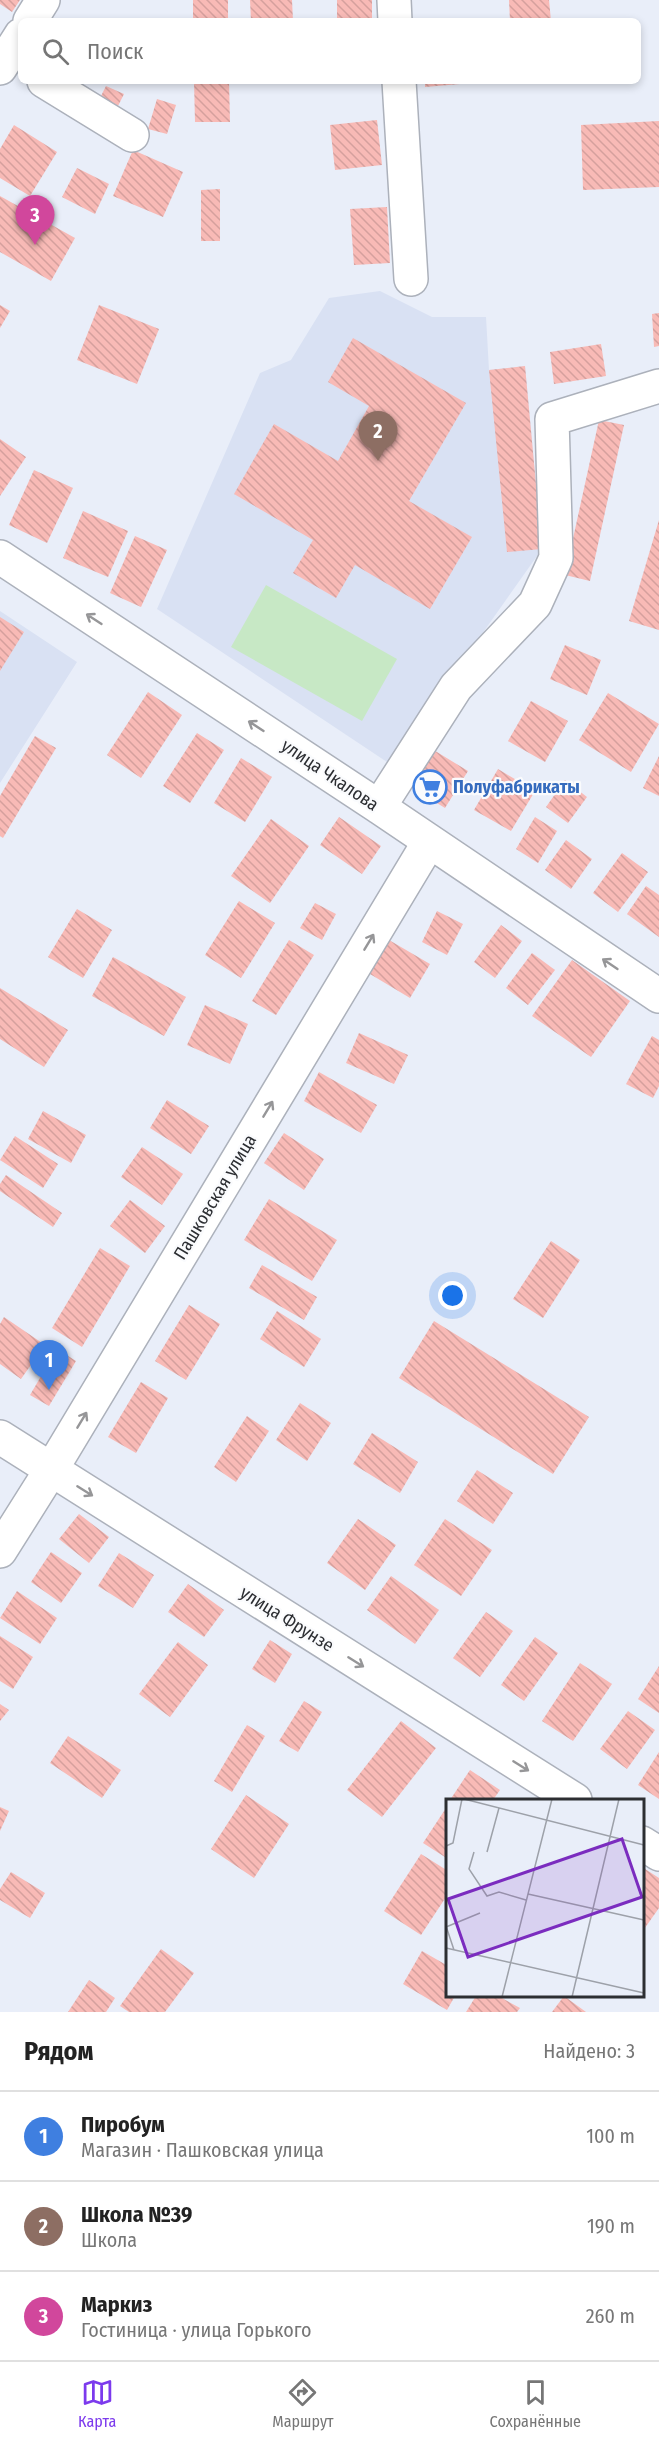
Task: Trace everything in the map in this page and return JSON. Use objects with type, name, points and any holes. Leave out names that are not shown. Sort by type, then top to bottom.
[{"type":"street","points":[[32,18],[43,0]]},
{"type":"street","points":[[394,0],[395,18]]},
{"type":"street","points":[[49,84],[132,135]]},
{"type":"street","points":[[399,84],[411,279]]},
{"type":"street","points":[[379,807],[456,687],[535,604],[556,558],[552,419],[659,386]]},
{"type":"street","name":"улица Чкалова","points":[[0,557],[379,807],[659,996]]},
{"type":"street","name":"Пашковская улица","points":[[0,1551],[429,842]]},
{"type":"street","name":"улица Фрунзе","points":[[0,1437],[573,1799]]},
{"type":"street","points":[[644,1844],[659,1854]]},
{"type":"shaded area","points":[[380,291],[432,317],[486,317],[489,370],[525,366],[542,549],[390,764],[157,609],[260,373],[291,360],[329,298]]},
{"type":"shaded area","points":[[0,611],[77,662],[0,783]]},
{"type":"green space","points":[[266,585],[397,659],[362,721],[231,647]]},
{"type":"building","points":[[0,0],[20,0],[12,12],[0,4]]},
{"type":"building","points":[[193,0],[228,0],[228,18],[193,18]]},
{"type":"building","points":[[250,0],[292,0],[293,18],[251,18]]},
{"type":"building","points":[[337,0],[372,0],[372,18],[337,18]]},
{"type":"building","points":[[509,0],[549,0],[551,18],[510,18]]},
{"type":"building","points":[[194,84],[229,84],[230,122],[195,122]]},
{"type":"building","points":[[425,84],[460,84],[425,87]]},
{"type":"building","points":[[106,86],[124,94],[113,116],[95,108]]},
{"type":"building","points":[[157,99],[176,105],[167,134],[148,129]]},
{"type":"building","points":[[377,120],[382,165],[335,170],[330,125]]},
{"type":"building","points":[[659,121],[659,187],[583,190],[581,125]]},
{"type":"building","points":[[14,125],[57,152],[30,196],[0,178],[0,149]]},
{"type":"building","points":[[133,150],[183,172],[163,217],[113,196]]},
{"type":"building","points":[[77,168],[109,184],[95,214],[62,197]]},
{"type":"building","points":[[220,189],[220,241],[201,241],[201,190]]},
{"type":"building","points":[[0,196],[75,238],[51,281],[0,252]]},
{"type":"building","points":[[387,207],[390,263],[354,265],[350,209]]},
{"type":"building","points":[[0,305],[10,311],[0,328]]},
{"type":"building","points":[[99,305],[159,329],[137,384],[77,360]]},
{"type":"building","points":[[659,313],[659,346],[654,347],[652,314]]},
{"type":"building","points":[[353,338],[466,403],[409,501],[472,537],[430,609],[355,565],[336,598],[293,573],[313,540],[234,494],[274,424],[338,461],[369,406],[328,382]]},
{"type":"building","points":[[601,344],[606,376],[554,384],[550,352]]},
{"type":"building","points":[[525,366],[542,549],[507,552],[489,370]]},
{"type":"building","points":[[599,420],[624,425],[590,581],[565,575]]},
{"type":"building","points":[[0,439],[26,457],[0,496]]},
{"type":"building","points":[[34,470],[73,488],[47,543],[9,525]]},
{"type":"building","points":[[83,511],[128,531],[108,577],[63,558]]},
{"type":"building","points":[[659,520],[659,630],[629,621]]},
{"type":"building","points":[[135,536],[167,550],[141,607],[110,593]]},
{"type":"building","points":[[0,617],[24,632],[0,671]]},
{"type":"building","points":[[565,645],[601,660],[587,695],[550,679]]},
{"type":"building","points":[[148,692],[182,715],[141,778],[107,755]]},
{"type":"building","points":[[608,693],[659,724],[631,772],[579,740]]},
{"type":"building","points":[[531,701],[568,721],[545,762],[508,741]]},
{"type":"building","points":[[197,733],[224,750],[190,803],[163,786]]},
{"type":"building","points":[[35,736],[56,748],[3,838],[0,836],[0,796]]},
{"type":"building","points":[[432,749],[468,771],[445,808],[409,786]]},
{"type":"building","points":[[659,756],[659,796],[643,788]]},
{"type":"building","points":[[241,758],[272,777],[245,822],[214,803]]},
{"type":"building","points":[[498,769],[535,791],[511,831],[474,810]]},
{"type":"building","points":[[565,780],[587,797],[568,823],[546,807]]},
{"type":"building","points":[[339,817],[381,846],[362,874],[320,845]]},
{"type":"building","points":[[535,817],[557,831],[538,863],[516,849]]},
{"type":"building","points":[[271,819],[309,846],[270,903],[231,876]]},
{"type":"building","points":[[566,840],[592,859],[571,889],[545,870]]},
{"type":"building","points":[[622,853],[648,872],[618,912],[593,893]]},
{"type":"building","points":[[646,886],[659,895],[659,937],[627,914]]},
{"type":"building","points":[[239,901],[275,923],[241,978],[205,955]]},
{"type":"building","points":[[315,903],[336,914],[322,940],[300,928]]},
{"type":"building","points":[[77,909],[112,930],[83,978],[48,957]]},
{"type":"building","points":[[437,911],[463,924],[447,955],[422,942]]},
{"type":"building","points":[[501,925],[522,941],[495,978],[474,962]]},
{"type":"building","points":[[289,940],[314,955],[276,1015],[252,1001]]},
{"type":"building","points":[[389,940],[430,964],[410,998],[370,974]]},
{"type":"building","points":[[532,953],[555,970],[528,1005],[506,988]]},
{"type":"building","points":[[113,957],[186,997],[164,1036],[92,996]]},
{"type":"building","points":[[572,960],[630,1001],[591,1057],[532,1016]]},
{"type":"building","points":[[0,988],[68,1030],[44,1067],[0,1039]]},
{"type":"building","points":[[205,1005],[248,1024],[230,1064],[187,1045]]},
{"type":"building","points":[[359,1033],[408,1055],[394,1084],[346,1063]]},
{"type":"building","points":[[652,1036],[659,1040],[659,1086],[653,1098],[626,1084]]},
{"type":"building","points":[[319,1072],[377,1105],[361,1133],[304,1101]]},
{"type":"building","points":[[167,1100],[209,1126],[191,1154],[150,1128]]},
{"type":"building","points":[[43,1111],[86,1135],[71,1163],[28,1139]]},
{"type":"building","points":[[284,1133],[324,1159],[304,1190],[264,1163]]},
{"type":"building","points":[[15,1136],[58,1164],[43,1188],[0,1160]]},
{"type":"building","points":[[142,1147],[183,1174],[162,1205],[121,1177]]},
{"type":"building","points":[[6,1175],[62,1213],[53,1227],[0,1191],[0,1184]]},
{"type":"building","points":[[269,1199],[337,1240],[312,1281],[244,1240]]},
{"type":"building","points":[[130,1200],[165,1226],[145,1253],[110,1226]]},
{"type":"building","points":[[551,1241],[580,1260],[543,1318],[513,1299]]},
{"type":"building","points":[[100,1248],[130,1266],[82,1347],[52,1328]]},
{"type":"building","points":[[262,1265],[317,1297],[304,1320],[249,1288]]},
{"type":"building","points":[[189,1305],[220,1324],[186,1380],[155,1361]]},
{"type":"building","points":[[277,1311],[321,1339],[304,1367],[260,1339]]},
{"type":"building","points":[[4,1317],[45,1345],[21,1379],[0,1364],[0,1324]]},
{"type":"building","points":[[434,1321],[589,1417],[553,1474],[399,1378]]},
{"type":"building","points":[[57,1349],[76,1361],[49,1406],[30,1395]]},
{"type":"building","points":[[141,1382],[168,1398],[136,1453],[108,1437]]},
{"type":"building","points":[[300,1403],[331,1423],[307,1461],[276,1440]]},
{"type":"building","points":[[247,1416],[269,1431],[236,1482],[214,1467]]},
{"type":"building","points":[[372,1433],[418,1462],[400,1493],[353,1464]]},
{"type":"building","points":[[477,1470],[513,1493],[493,1524],[457,1501]]},
{"type":"building","points":[[79,1514],[109,1537],[89,1563],[59,1539]]},
{"type":"building","points":[[358,1519],[396,1545],[365,1590],[327,1563]]},
{"type":"building","points":[[445,1519],[492,1550],[461,1596],[414,1565]]},
{"type":"building","points":[[51,1552],[82,1573],[61,1603],[31,1582]]},
{"type":"building","points":[[119,1553],[154,1575],[133,1608],[98,1586]]},
{"type":"building","points":[[391,1576],[439,1610],[415,1644],[367,1610]]},
{"type":"building","points":[[188,1584],[224,1610],[204,1637],[168,1612]]},
{"type":"building","points":[[17,1591],[57,1618],[40,1644],[0,1618]]},
{"type":"building","points":[[486,1612],[513,1631],[480,1677],[453,1658]]},
{"type":"building","points":[[0,1636],[33,1657],[13,1689],[0,1681]]},
{"type":"building","points":[[535,1637],[558,1653],[524,1701],[501,1685]]},
{"type":"building","points":[[270,1640],[292,1654],[275,1683],[252,1669]]},
{"type":"building","points":[[178,1642],[208,1665],[170,1717],[139,1694]]},
{"type":"building","points":[[580,1663],[612,1684],[573,1741],[542,1721]]},
{"type":"building","points":[[659,1666],[659,1713],[638,1699]]},
{"type":"building","points":[[304,1701],[322,1712],[298,1752],[279,1741]]},
{"type":"building","points":[[0,1704],[9,1710],[0,1721]]},
{"type":"building","points":[[628,1711],[655,1730],[627,1769],[600,1749]]},
{"type":"building","points":[[401,1721],[436,1748],[382,1817],[347,1790]]},
{"type":"building","points":[[247,1725],[265,1736],[232,1792],[214,1781]]},
{"type":"building","points":[[68,1736],[121,1770],[102,1798],[50,1763]]},
{"type":"building","points":[[659,1752],[659,1799],[638,1785]]},
{"type":"building","points":[[470,1770],[500,1790],[494,1799],[451,1799]]},
{"type":"building","points":[[246,1795],[289,1824],[254,1878],[211,1849]]},
{"type":"building","points":[[0,1807],[9,1811],[0,1831]]},
{"type":"building","points":[[446,1808],[446,1858],[423,1843]]},
{"type":"building","points":[[421,1854],[446,1870],[446,1897],[421,1935],[384,1911]]},
{"type":"building","points":[[644,1868],[659,1878],[659,1908],[644,1929]]},
{"type":"building","points":[[11,1872],[45,1893],[30,1918],[0,1900],[0,1889]]},
{"type":"building","points":[[161,1949],[194,1973],[165,2012],[129,2012],[120,2006]]},
{"type":"building","points":[[422,1951],[446,1965],[446,1997],[454,1997],[447,2010],[403,1984]]},
{"type":"building","points":[[89,1980],[115,1998],[106,2012],[68,2012]]},
{"type":"building","points":[[475,1997],[500,1997],[520,2008],[517,2012],[466,2012]]},
{"type":"building","points":[[565,1997],[586,2012],[552,2012]]},
{"type":"place","name":"Маркиз","points":[[35,245]]},
{"type":"place","name":"Школа №39","points":[[378,461]]},
{"type":"place","name":"Полуфабрикаты","points":[[430,787]]},
{"type":"place","name":"Пиробум","points":[[49,1390]]}]
